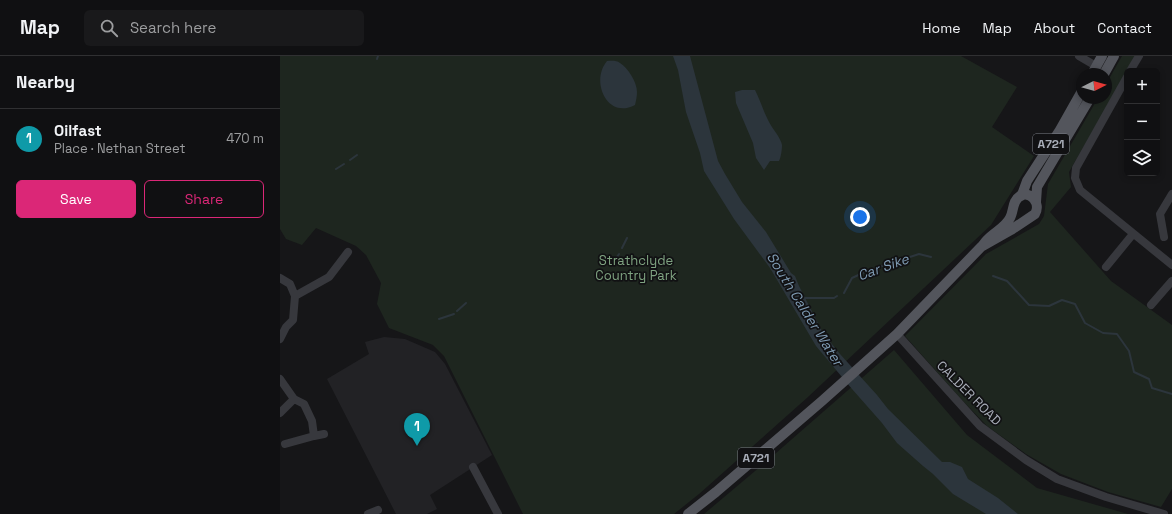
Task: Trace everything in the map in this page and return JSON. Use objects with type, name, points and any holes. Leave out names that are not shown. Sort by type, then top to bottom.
[{"type":"main road","points":[[1095,68],[1102,56]]},
{"type":"main road","points":[[1107,68],[1114,56]]},
{"type":"main road","name":"A721","points":[[688,514],[716,492],[884,346],[981,247],[987,239],[1002,228],[1010,219],[1013,205],[1021,196],[1027,181],[1060,130],[1076,102]]},
{"type":"main road","name":"A721","points":[[981,247],[1031,217],[1037,210],[1037,187],[1086,104]]},
{"type":"main road","points":[[1021,196],[1031,196],[1036,202]]},
{"type":"main road","points":[[1013,210],[1016,215],[1027,219]]},
{"type":"street","points":[[1079,56],[1092,68]]},
{"type":"street","points":[[1132,68],[1139,56]]},
{"type":"street","points":[[1124,82],[1076,168],[1075,178],[1080,190],[1172,265]]},
{"type":"street","points":[[1164,237],[1160,214],[1172,194]]},
{"type":"street","points":[[1106,267],[1134,234]]},
{"type":"street","points":[[295,296],[329,277],[348,252]]},
{"type":"street","points":[[280,278],[290,284],[295,296],[293,320],[283,326],[280,340]]},
{"type":"street","points":[[1151,305],[1172,281]]},
{"type":"street","name":"CALDER ROAD","points":[[897,334],[980,426],[1026,460],[1057,479],[1106,497],[1164,514]]},
{"type":"street","points":[[280,379],[294,399],[304,404],[312,421],[314,436]]},
{"type":"street","points":[[280,413],[294,399]]},
{"type":"street","points":[[286,444],[324,434]]},
{"type":"street","points":[[473,467],[498,514]]},
{"type":"street","points":[[368,514],[378,510]]},
{"type":"shaded area","points":[[384,337],[405,339],[435,352],[445,364],[492,455],[430,495],[437,509],[427,514],[396,514],[327,379],[369,354],[365,342]]},
{"type":"green space","name":"Strathclyde Country Park","points":[[280,56],[961,56],[1017,87],[992,127],[1034,156],[991,225],[808,397],[699,494],[674,514],[523,514],[444,356],[433,345],[389,328],[377,304],[381,283],[366,255],[356,246],[316,228],[302,245],[286,239],[280,229]]},
{"type":"green space","points":[[1122,56],[1136,56],[1129,68],[1124,68],[1124,77],[1112,98],[1112,74]]},
{"type":"green space","points":[[1095,104],[1108,104],[1069,172],[1071,187],[1050,212],[1111,281],[1172,325],[1172,489],[1161,507],[1108,492],[1061,474],[1026,454],[987,426],[905,336],[986,254],[1039,224],[1044,216],[1048,184]]},
{"type":"green space","points":[[894,350],[967,435],[1037,488],[1128,514],[704,514]]},
{"type":"water","name":"South Calder Water","points":[[673,56],[690,56],[718,161],[742,202],[766,232],[791,273],[795,276],[823,333],[888,409],[942,462],[950,462],[962,467],[968,479],[998,498],[1018,514],[986,514],[953,494],[933,474],[897,443],[882,423],[816,346],[770,268],[734,219],[704,171],[700,153],[686,112],[678,70]]},
{"type":"water","points":[[607,61],[618,62],[623,65],[632,76],[637,88],[635,105],[625,108],[616,107],[609,103],[604,96],[600,78],[602,69]]},
{"type":"water","points":[[742,90],[755,90],[768,120],[782,145],[779,161],[770,161],[764,170],[756,158],[753,143],[736,103],[735,92]]},
{"type":"waterway","points":[[350,160],[357,155]]},
{"type":"waterway","points":[[336,169],[344,164]]},
{"type":"waterway","points":[[622,248],[627,238]]},
{"type":"waterway","points":[[615,260],[619,254]]},
{"type":"waterway","name":"Car Sike","points":[[844,293],[852,278],[867,271],[919,254],[931,257]]},
{"type":"waterway","name":"Car Sike","points":[[993,276],[1007,281],[1029,305],[1049,306],[1062,300],[1075,304],[1085,323],[1103,333],[1117,334],[1129,351],[1134,372],[1149,379],[1152,388],[1172,394]]},
{"type":"waterway","name":"Car Sike","points":[[803,298],[834,298],[837,296]]},
{"type":"waterway","points":[[457,311],[466,303]]},
{"type":"waterway","points":[[439,319],[454,314]]},
{"type":"place","name":"Oilfast","points":[[417,446]]}]
